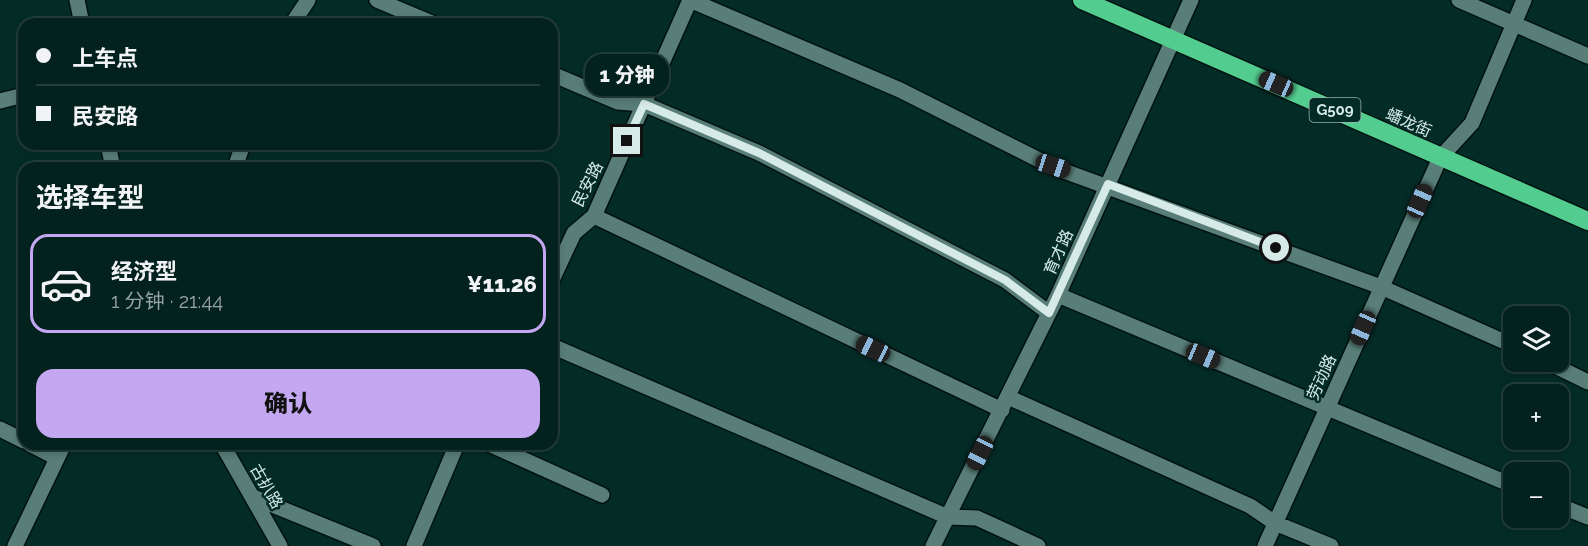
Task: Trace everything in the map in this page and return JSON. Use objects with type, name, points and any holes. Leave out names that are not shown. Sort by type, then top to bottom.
[{"type":"highway","name":"蟠龙街","points":[[1082,0],[1588,221]]},
{"type":"street","points":[[77,0],[81,18]]},
{"type":"street","points":[[296,18],[308,0]]},
{"type":"street","points":[[377,0],[420,18]]},
{"type":"street","points":[[690,0],[900,90],[1053,166],[1108,184],[1382,287],[1503,341]]},
{"type":"street","name":"民安路","points":[[558,267],[574,233],[594,216],[690,0]]},
{"type":"street","name":"育才路","points":[[933,546],[1058,295],[1191,0]]},
{"type":"street","points":[[1459,0],[1588,56]]},
{"type":"street","name":"劳动路","points":[[1265,546],[1440,158],[1472,123],[1524,0]]},
{"type":"street","points":[[558,77],[618,102],[644,104],[759,153],[1005,280],[1049,313]]},
{"type":"street","points":[[0,101],[18,96]]},
{"type":"street","points":[[594,216],[1005,404],[1250,506],[1275,523],[1331,546]]},
{"type":"street","points":[[1058,295],[1503,481]]},
{"type":"street","points":[[558,349],[948,517],[976,518],[1038,546]]},
{"type":"street","points":[[1568,372],[1588,382]]},
{"type":"street","points":[[0,429],[18,438]]},
{"type":"street","points":[[42,450],[57,458]]},
{"type":"street","points":[[15,546],[61,450]]},
{"type":"street","name":"古扒路","points":[[226,450],[280,546]]},
{"type":"street","points":[[414,546],[454,450]]},
{"type":"street","points":[[502,450],[602,495]]},
{"type":"street","points":[[253,497],[373,546]]},
{"type":"street","points":[[1569,509],[1588,517]]},
{"type":"route","points":[[627,141],[644,104],[759,153],[1005,280],[1049,313],[1108,184],[1276,248]]}]
